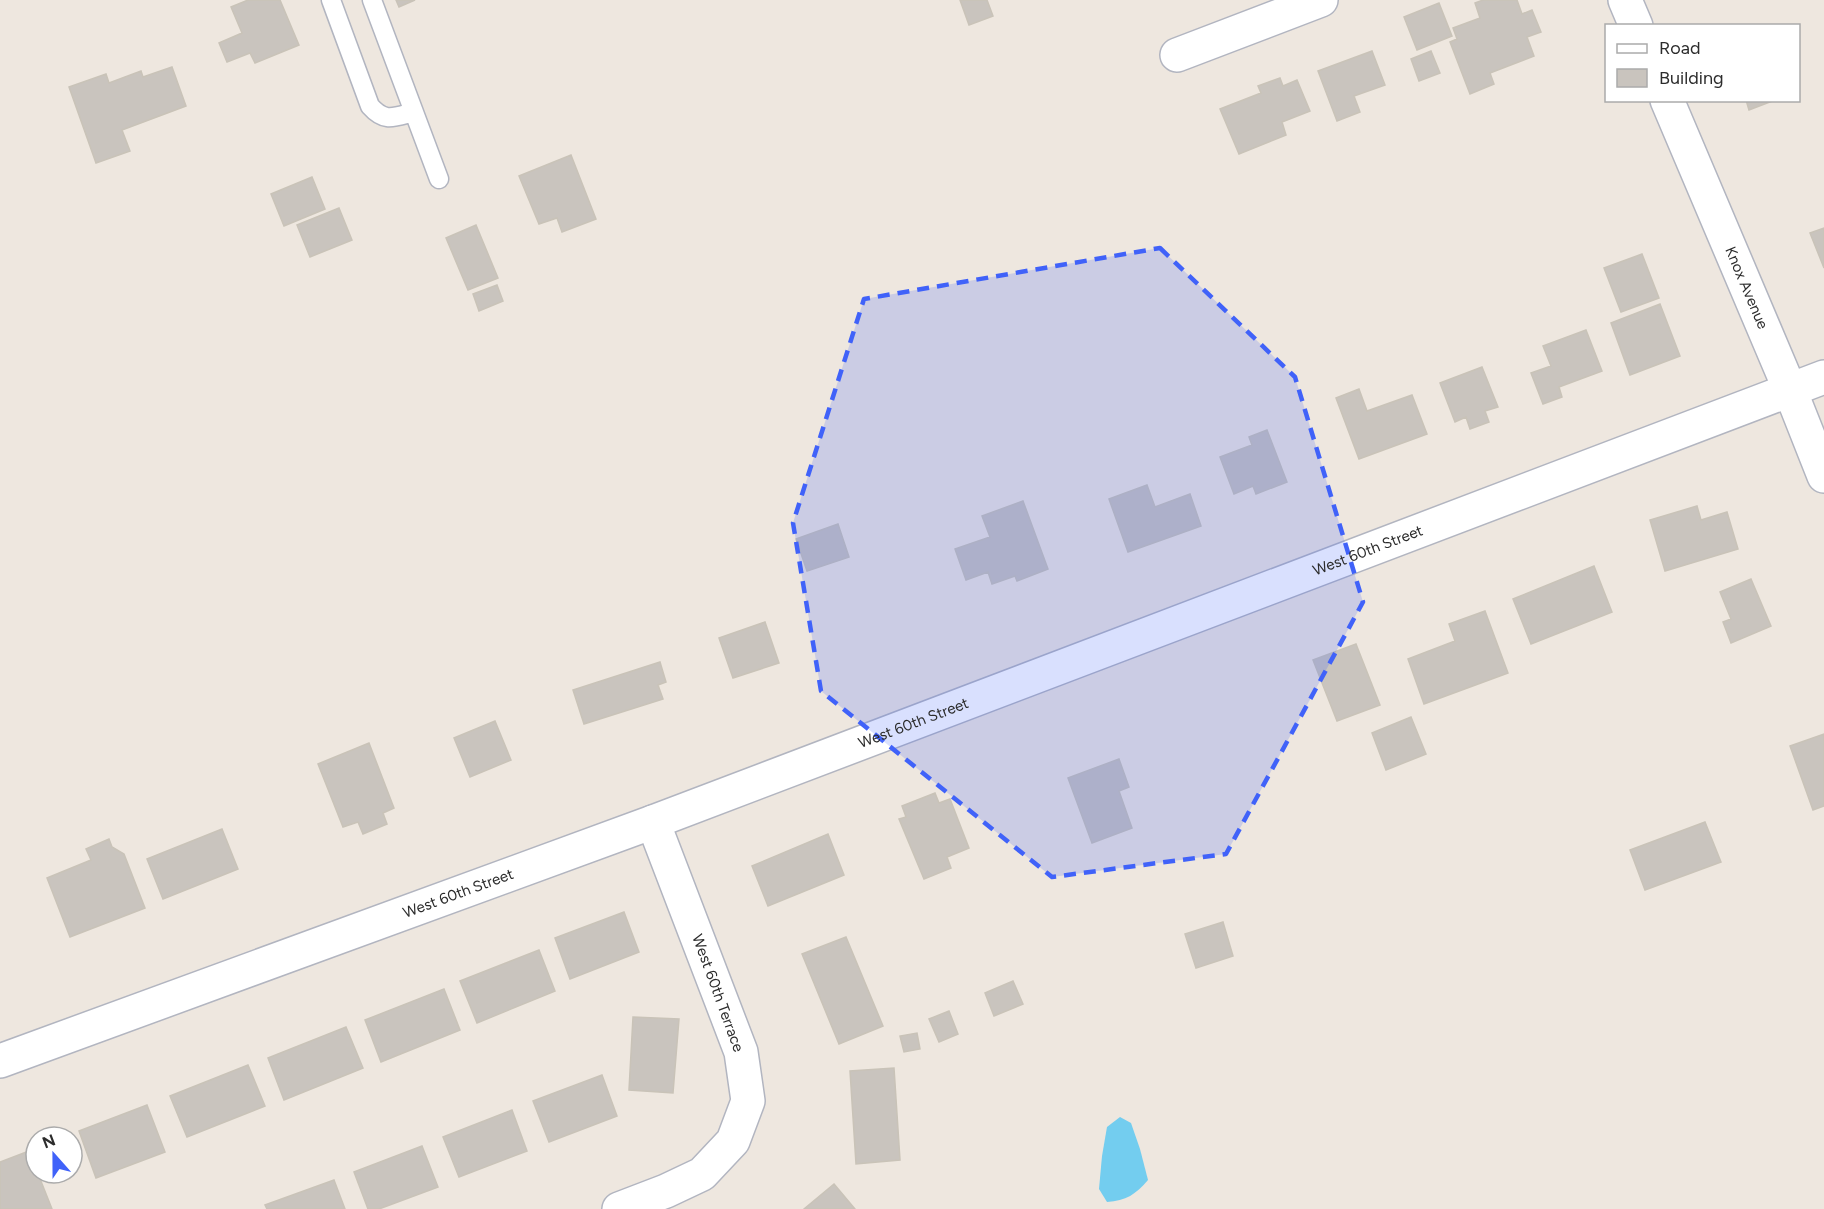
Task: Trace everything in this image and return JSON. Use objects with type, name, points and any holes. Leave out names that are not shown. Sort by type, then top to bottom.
[{"type":"street","points":[[1177,55],[1320,0]]},
{"type":"street","points":[[1625,0],[1635,24]]},
{"type":"street","name":"Knox Avenue","points":[[1668,102],[1824,476]]},
{"type":"street","name":"West 60th Street","points":[[0,1061],[653,822],[1824,377]]},
{"type":"street","name":"West 60th Terrace","points":[[619,1209],[702,1174],[734,1141],[748,1101],[741,1052],[653,822]]},
{"type":"lane","points":[[331,0],[370,106],[378,115],[389,119],[414,112]]},
{"type":"lane","points":[[372,0],[439,179]]},
{"type":"highlighted area","points":[[1160,248],[1295,377],[1363,602],[1226,854],[1052,877],[821,691],[793,523],[864,299]]},
{"type":"water","points":[[1120,1117],[1131,1123],[1148,1180],[1130,1196],[1107,1202],[1099,1189],[1102,1156],[1107,1127]]},
{"type":"building","points":[[248,0],[280,0],[299,45],[255,63],[250,53],[227,62],[219,43],[242,33],[231,7]]},
{"type":"building","points":[[396,0],[415,0],[399,7]]},
{"type":"building","points":[[960,0],[987,0],[993,16],[969,25]]},
{"type":"building","points":[[1483,0],[1517,0],[1522,14],[1532,10],[1541,32],[1527,37],[1534,56],[1490,73],[1494,84],[1470,94],[1450,42],[1457,39],[1453,28],[1480,18],[1475,3]]},
{"type":"building","points":[[1439,3],[1452,36],[1417,50],[1404,17]]},
{"type":"building","points":[[1372,51],[1385,85],[1354,96],[1360,112],[1337,121],[1318,71]]},
{"type":"building","points":[[1431,51],[1440,73],[1419,81],[1411,59]]},
{"type":"building","points":[[172,67],[186,106],[122,130],[130,151],[96,163],[69,87],[106,74],[109,83],[141,71],[143,77]]},
{"type":"building","points":[[1280,78],[1283,86],[1297,80],[1310,111],[1282,122],[1286,135],[1239,154],[1220,109],[1261,93],[1258,86]]},
{"type":"building","points":[[1747,102],[1770,102],[1749,110]]},
{"type":"building","points":[[571,155],[596,219],[562,232],[557,218],[539,224],[519,176]]},
{"type":"building","points":[[312,177],[325,209],[284,226],[271,194]]},
{"type":"building","points":[[339,208],[352,240],[310,257],[297,225]]},
{"type":"building","points":[[476,225],[498,278],[468,290],[446,238]]},
{"type":"building","points":[[1824,228],[1824,268],[1810,233]]},
{"type":"building","points":[[1642,254],[1659,298],[1621,312],[1604,268]]},
{"type":"building","points":[[497,285],[503,301],[479,311],[473,294]]},
{"type":"building","points":[[1660,304],[1680,356],[1630,375],[1611,323]]},
{"type":"building","points":[[1586,330],[1602,371],[1559,387],[1562,397],[1543,404],[1531,373],[1551,366],[1543,346]]},
{"type":"building","points":[[1482,367],[1498,407],[1485,411],[1489,422],[1470,429],[1466,417],[1455,422],[1440,383]]},
{"type":"building","points":[[1359,389],[1367,411],[1412,395],[1427,434],[1359,459],[1336,398]]},
{"type":"building","points":[[1267,430],[1287,482],[1256,494],[1253,486],[1234,494],[1220,457],[1252,445],[1249,437]]},
{"type":"building","points":[[1147,485],[1155,507],[1190,494],[1201,526],[1128,552],[1109,499]]},
{"type":"building","points":[[1023,501],[1048,569],[1017,581],[1015,576],[992,584],[988,572],[966,580],[955,549],[990,537],[982,516]]},
{"type":"building","points":[[1697,506],[1701,520],[1727,512],[1738,549],[1665,571],[1650,520]]},
{"type":"building","points":[[838,524],[849,557],[807,571],[796,539]]},
{"type":"building","points":[[1594,566],[1612,612],[1531,644],[1513,599]]},
{"type":"building","points":[[1751,579],[1771,626],[1731,643],[1723,622],[1731,619],[1720,592]]},
{"type":"building","points":[[1485,611],[1508,673],[1424,704],[1408,659],[1455,641],[1449,624]]},
{"type":"building","points":[[765,622],[779,663],[733,678],[719,638]]},
{"type":"building","points":[[1356,644],[1380,705],[1337,721],[1313,660]]},
{"type":"building","points":[[660,662],[666,682],[658,685],[663,699],[584,724],[573,690]]},
{"type":"building","points":[[1411,717],[1426,754],[1386,770],[1372,733]]},
{"type":"building","points":[[495,721],[511,760],[470,777],[454,738]]},
{"type":"building","points":[[1824,734],[1824,806],[1813,810],[1790,746]]},
{"type":"building","points":[[369,743],[394,808],[383,813],[387,824],[363,834],[358,822],[343,827],[318,764]]},
{"type":"building","points":[[1119,759],[1129,787],[1119,791],[1132,828],[1092,843],[1068,778]]},
{"type":"building","points":[[935,793],[939,803],[950,799],[969,848],[947,857],[951,868],[924,879],[899,819],[906,817],[902,806]]},
{"type":"building","points":[[1705,822],[1721,862],[1645,890],[1630,850]]},
{"type":"building","points":[[222,829],[238,869],[163,899],[147,859]]},
{"type":"building","points":[[828,834],[844,875],[768,906],[752,866]]},
{"type":"building","points":[[109,839],[112,847],[124,854],[145,908],[70,937],[47,878],[91,860],[86,849]]},
{"type":"building","points":[[624,912],[639,952],[570,979],[555,938]]},
{"type":"building","points":[[1223,922],[1233,956],[1196,968],[1185,934]]},
{"type":"building","points":[[846,937],[883,1026],[839,1044],[802,954]]},
{"type":"building","points":[[539,950],[555,991],[477,1023],[460,981]]},
{"type":"building","points":[[1013,981],[1023,1004],[994,1016],[985,993]]},
{"type":"building","points":[[444,989],[460,1030],[381,1062],[365,1020]]},
{"type":"building","points":[[949,1011],[958,1034],[939,1042],[929,1019]]},
{"type":"building","points":[[633,1017],[679,1019],[673,1093],[629,1090]]},
{"type":"building","points":[[346,1027],[363,1068],[284,1100],[268,1058]]},
{"type":"building","points":[[917,1033],[920,1049],[904,1052],[900,1036]]},
{"type":"building","points":[[248,1065],[265,1106],[187,1137],[170,1096]]},
{"type":"building","points":[[894,1068],[900,1160],[856,1164],[850,1071]]},
{"type":"building","points":[[602,1075],[617,1116],[549,1142],[533,1101]]},
{"type":"building","points":[[147,1105],[165,1152],[96,1178],[84,1145],[84,1129]]},
{"type":"building","points":[[512,1110],[527,1151],[459,1177],[443,1137]]},
{"type":"building","points":[[422,1146],[438,1187],[379,1209],[368,1209],[354,1172]]},
{"type":"building","points":[[24,1153],[24,1185],[42,1185],[52,1209],[0,1209],[0,1162]]},
{"type":"building","points":[[334,1180],[345,1209],[267,1209],[265,1205]]},
{"type":"building","points":[[834,1184],[855,1209],[804,1209]]}]
